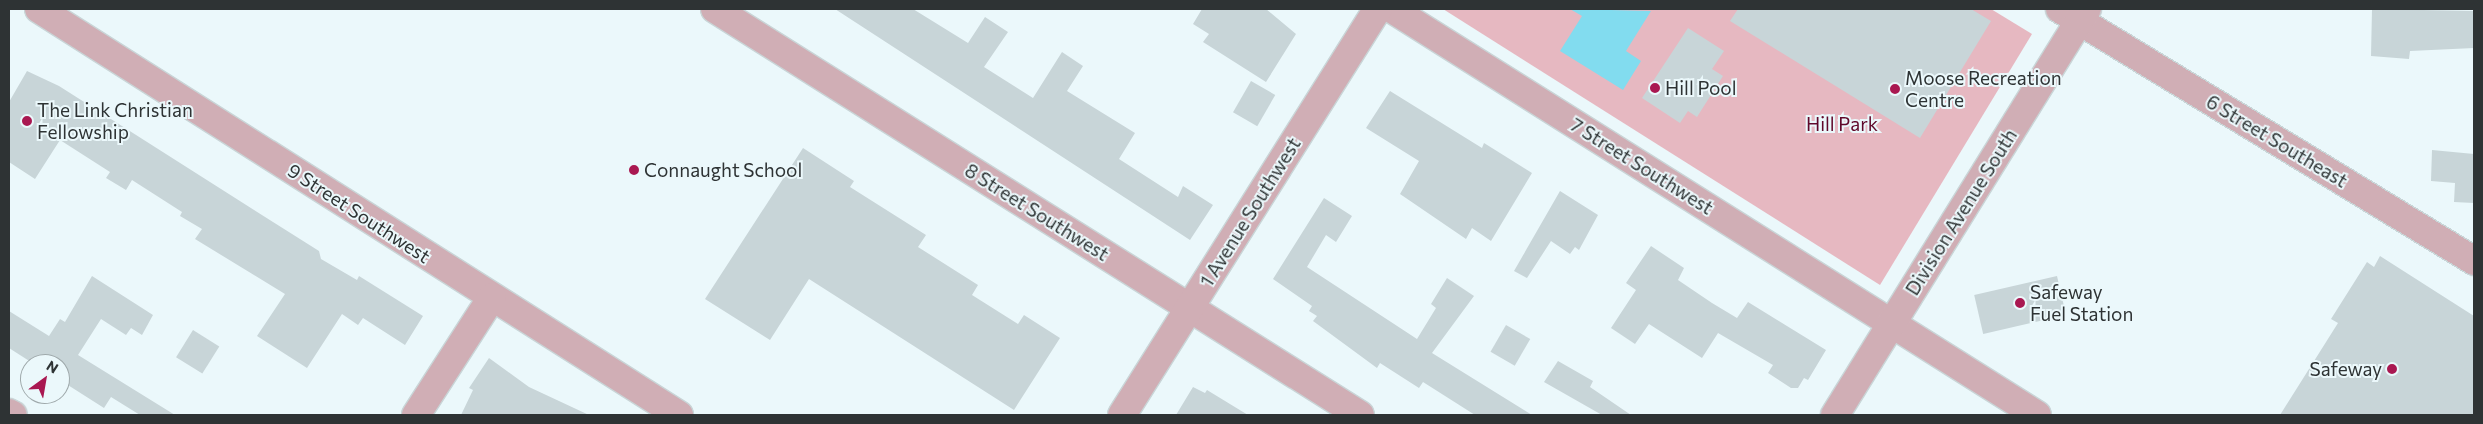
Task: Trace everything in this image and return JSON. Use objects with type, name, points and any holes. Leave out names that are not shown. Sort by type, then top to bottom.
[{"type":"street","name":"9 Street Southwest","points":[[40,9],[680,415]]},
{"type":"street","name":"8 Street Southwest","points":[[715,9],[1360,415]]},
{"type":"street","name":"1 Avenue Southwest","points":[[1122,415],[1378,9]]},
{"type":"street","name":"7 Street Southwest","points":[[1392,9],[2037,415]]},
{"type":"street","name":"Division Avenue South","points":[[1835,415],[2075,13]]},
{"type":"street","name":"6 Street Southeast","points":[[2075,13],[2474,261]]},
{"type":"street","points":[[416,415],[492,297]]},
{"type":"street","points":[[9,413],[13,415]]},
{"type":"green space","name":"Hill Park","points":[[1443,9],[1991,9],[2032,34],[1880,285]]},
{"type":"water","points":[[1570,9],[1651,11],[1626,51],[1641,61],[1623,90],[1560,51],[1582,16]]},
{"type":"building","points":[[835,9],[913,9],[968,43],[985,17],[1008,32],[984,67],[1033,98],[1062,52],[1083,66],[1067,91],[1135,133],[1119,159],[1178,197],[1183,186],[1213,205],[1190,240]]},
{"type":"building","points":[[1202,9],[1266,9],[1296,34],[1266,82],[1203,42],[1209,34],[1193,24]]},
{"type":"building","name":"Moose Recreation Centre","points":[[1738,9],[1971,9],[1991,21],[1920,138],[1730,21]]},
{"type":"building","points":[[2372,9],[2474,11],[2474,48],[2410,51],[2409,59],[2371,56]]},
{"type":"building","points":[[1688,28],[1724,51],[1712,69],[1723,76],[1697,117],[1688,111],[1680,123],[1642,98]]},
{"type":"building","points":[[27,71],[59,86],[319,251],[321,259],[357,280],[359,276],[423,316],[405,345],[363,318],[358,325],[342,314],[307,368],[257,336],[285,294],[195,239],[202,229],[180,216],[182,212],[132,180],[126,190],[106,178],[110,172],[60,140],[35,179],[9,162],[9,102]]},
{"type":"building","points":[[1251,81],[1275,95],[1257,126],[1233,112]]},
{"type":"building","points":[[1390,91],[1482,148],[1484,143],[1532,173],[1491,241],[1472,228],[1466,239],[1400,194],[1419,161],[1366,128]]},
{"type":"building","points":[[803,148],[854,181],[850,187],[926,235],[918,247],[978,285],[972,295],[1018,324],[1024,315],[1060,338],[1014,410],[809,279],[770,340],[705,299]]},
{"type":"building","points":[[2432,150],[2474,154],[2474,203],[2454,202],[2455,183],[2431,181]]},
{"type":"building","points":[[1560,191],[1598,215],[1579,250],[1575,247],[1570,254],[1551,241],[1527,278],[1514,271]]},
{"type":"building","points":[[1324,198],[1352,216],[1336,242],[1326,235],[1307,267],[1417,339],[1436,308],[1431,304],[1447,278],[1474,296],[1432,353],[1532,415],[1475,415],[1423,382],[1419,388],[1380,363],[1377,368],[1313,321],[1317,316],[1309,311],[1312,306],[1273,279]]},
{"type":"building","points":[[1651,246],[1684,268],[1678,280],[1737,318],[1748,302],[1826,350],[1808,380],[1804,378],[1798,388],[1791,388],[1768,373],[1773,365],[1718,333],[1702,358],[1649,324],[1635,344],[1611,328],[1636,290],[1626,283]]},
{"type":"building","name":"Safeway","points":[[2380,256],[2474,316],[2474,415],[2280,415],[2338,323],[2331,319],[2367,262],[2374,267]]},
{"type":"building","points":[[92,276],[153,315],[142,335],[131,328],[126,335],[101,319],[78,355],[175,415],[140,415],[111,397],[104,408],[70,386],[70,354],[20,355],[9,348],[9,311],[49,336],[60,319],[65,322]]},
{"type":"building","name":"Safeway Fuel Station","points":[[2057,276],[2066,315],[1983,334],[1974,295]]},
{"type":"building","points":[[1506,325],[1530,339],[1515,366],[1490,352]]},
{"type":"building","points":[[193,330],[219,346],[202,374],[176,357]]},
{"type":"building","points":[[489,358],[529,387],[589,415],[461,415],[473,390],[469,388]]},
{"type":"building","points":[[1558,361],[1593,381],[1590,387],[1631,415],[1602,415],[1544,382]]},
{"type":"building","points":[[1193,387],[1205,393],[1207,390],[1248,415],[1176,415]]},
{"type":"place","name":"Hill Pool","points":[[1655,88]]},
{"type":"place","name":"Moose Recreation Centre","points":[[1895,89]]},
{"type":"place","name":"The Link Christian Fellowship","points":[[27,121]]},
{"type":"place","name":"Connaught School","points":[[634,170]]},
{"type":"place","name":"Safeway Fuel Station","points":[[2020,303]]},
{"type":"place","name":"Safeway","points":[[2392,369]]}]
